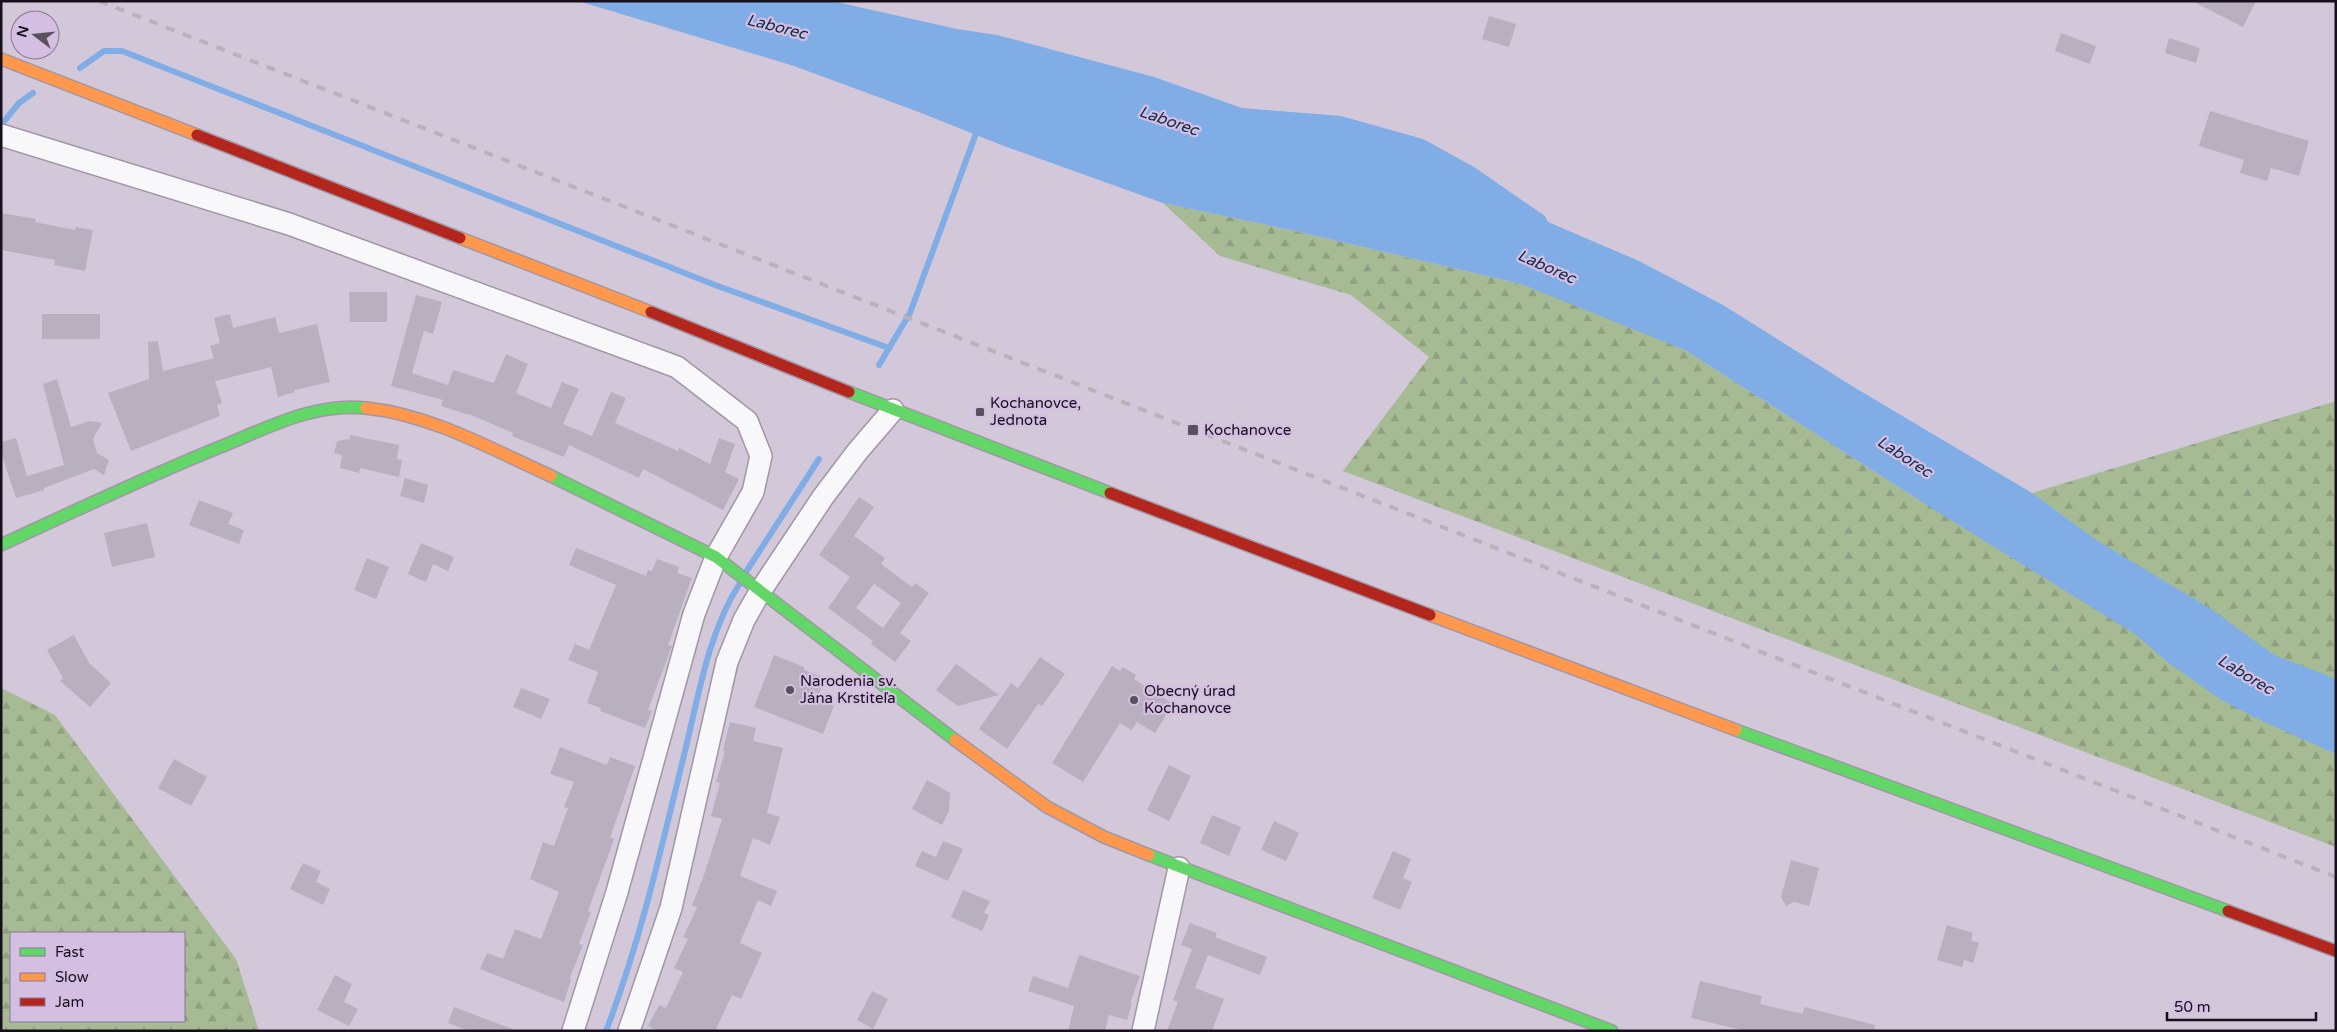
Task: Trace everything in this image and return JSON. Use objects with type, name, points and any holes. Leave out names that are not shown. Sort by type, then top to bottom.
[{"type":"main road","points":[[1,59],[695,329],[893,410],[1640,695],[2336,951]]},
{"type":"main road","points":[[1,545],[166,469],[301,414],[349,406],[393,411],[432,423],[572,486],[716,557],[930,721],[1040,802],[1104,837],[1583,1026],[1612,1031]]},
{"type":"street","points":[[1,134],[289,224],[677,367],[747,421],[761,456],[753,492],[716,557],[694,614],[617,892],[573,1031]]},
{"type":"street","points":[[629,1031],[671,908],[727,662],[756,586],[857,452],[893,410]]},
{"type":"street","points":[[1144,1031],[1179,868]]},
{"type":"green space","points":[[1163,203],[1295,231],[1521,284],[1595,312],[1685,350],[1925,504],[2032,493],[2336,401],[2336,847],[1343,471],[1429,357],[1351,295],[1220,256]]},
{"type":"green space","points":[[1,688],[55,715],[236,959],[259,1031],[1,1031]]},
{"type":"water","name":"Laborec","points":[[578,1],[832,1],[957,29],[997,35],[1154,77],[1242,108],[1341,116],[1423,139],[1474,167],[1545,216],[1548,222],[1639,261],[1723,305],[1852,386],[2032,493],[2096,540],[2211,609],[2274,655],[2336,679],[2336,754],[2262,721],[2223,701],[2170,664],[2135,634],[1925,504],[1685,350],[1521,284],[1295,231],[1163,203],[1004,146],[794,66]]},
{"type":"building","points":[[2192,1],[2256,1],[2243,27]]},
{"type":"building","points":[[1489,16],[1516,24],[1509,47],[1482,39]]},
{"type":"building","points":[[2061,33],[2096,46],[2090,64],[2055,51]]},
{"type":"building","points":[[2169,38],[2200,48],[2196,63],[2165,53]]},
{"type":"building","points":[[2210,111],[2309,141],[2299,176],[2271,168],[2267,181],[2240,173],[2244,160],[2199,146]]},
{"type":"building","points":[[1,213],[36,219],[35,222],[75,230],[76,227],[93,230],[85,271],[54,265],[55,260],[1,250]]},
{"type":"building","points":[[349,292],[387,292],[387,322],[350,322]]},
{"type":"building","points":[[416,295],[442,302],[433,334],[424,331],[412,373],[448,385],[453,370],[494,383],[506,354],[528,364],[516,393],[520,395],[551,408],[562,382],[579,389],[563,424],[592,436],[611,392],[626,398],[615,423],[678,451],[679,448],[710,464],[719,438],[735,444],[725,472],[739,479],[723,510],[643,469],[639,478],[569,445],[564,457],[512,436],[513,433],[469,414],[441,406],[443,400],[391,386]]},
{"type":"building","points":[[42,314],[100,314],[100,339],[42,339]]},
{"type":"building","points":[[230,314],[233,328],[275,317],[279,333],[317,324],[330,382],[294,390],[295,392],[278,397],[271,367],[215,381],[222,403],[217,405],[220,416],[131,451],[108,393],[149,379],[148,342],[158,341],[163,371],[214,358],[210,346],[220,343],[214,318]]},
{"type":"building","points":[[57,379],[71,427],[90,421],[102,423],[93,439],[97,453],[109,460],[104,475],[94,469],[44,488],[44,490],[16,498],[1,452],[1,442],[16,438],[27,476],[64,465],[43,384]]},
{"type":"building","points":[[350,435],[399,445],[397,459],[402,460],[399,477],[360,468],[359,473],[340,468],[342,455],[334,453],[337,441],[350,439]]},
{"type":"building","points":[[405,478],[428,485],[424,503],[400,496]]},
{"type":"building","points":[[859,497],[874,507],[854,536],[885,558],[881,564],[912,587],[915,583],[929,593],[900,633],[911,641],[895,662],[871,644],[873,641],[828,608],[850,577],[819,555]],"holes":[[[874,584],[901,603],[883,628],[856,608]]]},
{"type":"building","points":[[199,500],[233,513],[228,524],[244,530],[239,544],[189,525]]},
{"type":"building","points":[[147,523],[155,557],[112,567],[104,533]]},
{"type":"building","points":[[421,543],[454,557],[448,571],[433,564],[426,582],[408,574]]},
{"type":"building","points":[[576,548],[646,576],[648,570],[652,571],[657,559],[679,567],[677,573],[692,578],[668,645],[672,646],[648,710],[652,711],[645,728],[600,711],[601,708],[587,703],[598,672],[568,660],[575,644],[589,650],[616,585],[569,565]]},
{"type":"building","points":[[367,558],[389,567],[376,599],[354,590]]},
{"type":"building","points":[[74,635],[89,663],[111,683],[90,707],[60,681],[63,678],[47,650]]},
{"type":"building","name":"Narodenia sv. Jána Krstiteľa","points":[[774,655],[825,678],[817,699],[834,706],[823,734],[754,707]]},
{"type":"building","points":[[1040,657],[1065,674],[1042,706],[1038,704],[1007,749],[979,729],[1011,683],[1018,688]]},
{"type":"building","points":[[956,664],[999,695],[958,706],[948,699],[936,690]]},
{"type":"building","points":[[1112,666],[1120,671],[1123,667],[1136,675],[1134,679],[1173,704],[1155,733],[1137,722],[1132,730],[1120,723],[1083,782],[1052,763]]},
{"type":"building","points":[[521,688],[550,699],[541,719],[513,707]]},
{"type":"building","points":[[730,722],[756,728],[753,741],[783,748],[767,813],[780,817],[770,845],[753,838],[740,876],[777,891],[771,906],[758,900],[740,943],[762,953],[741,999],[732,995],[715,1031],[658,1031],[648,1026],[659,1005],[666,1008],[683,972],[674,968],[688,939],[683,937],[697,908],[692,905],[722,819],[711,816],[720,783],[716,782],[725,751],[723,750]]},
{"type":"building","points":[[560,747],[607,765],[610,757],[635,766],[610,838],[614,839],[588,911],[591,912],[579,944],[583,945],[570,977],[571,980],[564,1002],[480,969],[487,953],[503,959],[515,929],[541,939],[559,892],[530,879],[543,842],[554,846],[568,808],[564,807],[574,782],[550,774]]},
{"type":"building","points":[[174,759],[207,777],[191,806],[158,788]]},
{"type":"building","points":[[1169,765],[1191,776],[1169,821],[1147,810]]},
{"type":"building","points":[[927,780],[950,793],[949,811],[942,825],[912,809]]},
{"type":"building","points":[[1212,815],[1241,827],[1229,856],[1200,843]]},
{"type":"building","points":[[1274,821],[1299,833],[1286,861],[1261,850]]},
{"type":"building","points":[[943,841],[963,849],[948,881],[915,866],[922,851],[936,857]]},
{"type":"building","points":[[1393,851],[1411,859],[1403,878],[1412,882],[1400,910],[1372,898]]},
{"type":"building","points":[[1791,860],[1819,868],[1809,906],[1794,902],[1786,906],[1781,897]]},
{"type":"building","points":[[303,863],[321,871],[316,882],[330,889],[323,905],[290,889]]},
{"type":"building","points":[[963,890],[990,901],[984,913],[989,915],[982,931],[951,917]]},
{"type":"building","points":[[1190,923],[1217,933],[1215,937],[1267,957],[1260,975],[1208,955],[1195,988],[1224,999],[1212,1031],[1167,1031],[1178,1002],[1173,1000],[1192,949],[1181,945]]},
{"type":"building","points":[[1947,925],[1973,933],[1971,940],[1979,943],[1973,963],[1964,960],[1962,967],[1937,960]]},
{"type":"building","points":[[1079,955],[1140,976],[1130,1003],[1132,1003],[1127,1020],[1109,1015],[1105,1031],[1068,1031],[1074,1006],[1028,991],[1033,976],[1068,988]]},
{"type":"building","points":[[335,975],[352,984],[344,1002],[358,1009],[349,1026],[317,1010]]},
{"type":"building","points":[[1700,981],[1762,996],[1760,1004],[1803,1014],[1804,1007],[1875,1025],[1874,1031],[1746,1031],[1691,1018]]},
{"type":"building","points":[[872,991],[888,999],[873,1029],[857,1020]]},
{"type":"building","points":[[454,1007],[512,1029],[512,1031],[469,1031],[448,1023]]},
{"type":"waterway","points":[[80,68],[104,51],[122,51],[715,285],[889,348]]},
{"type":"waterway","points":[[1,125],[19,103],[33,93]]},
{"type":"waterway","points":[[879,365],[910,313],[978,128]]},
{"type":"waterway","points":[[746,572],[819,459]]},
{"type":"waterway","points":[[606,1031],[630,962],[650,892],[712,643],[729,602],[740,583]]},
{"type":"railway","points":[[99,1],[2336,877]]},
{"type":"traffic: fast","points":[[849,392],[1110,493]]},
{"type":"traffic: fast","points":[[1,545],[137,482],[273,425],[328,409],[366,408]]},
{"type":"traffic: fast","points":[[551,476],[716,557],[955,740]]},
{"type":"traffic: fast","points":[[1736,730],[2228,911]]},
{"type":"traffic: fast","points":[[1149,855],[1612,1031]]},
{"type":"traffic: slow","points":[[1,59],[197,135]]},
{"type":"traffic: slow","points":[[460,238],[651,312]]},
{"type":"traffic: slow","points":[[366,408],[390,412],[438,425],[484,444],[551,476]]},
{"type":"traffic: slow","points":[[1430,615],[1736,730]]},
{"type":"traffic: slow","points":[[955,740],[1047,807],[1104,837],[1149,855]]},
{"type":"traffic: jam","points":[[197,135],[460,238]]},
{"type":"traffic: jam","points":[[651,312],[849,392]]},
{"type":"traffic: jam","points":[[1110,493],[1430,615]]},
{"type":"traffic: jam","points":[[2228,911],[2336,951]]},
{"type":"place","name":"Kochanovce, Jednota","points":[[980,412]]},
{"type":"place","name":"Kochanovce","points":[[1193,430]]},
{"type":"place","name":"Narodenia sv. Jána Krstiteľa","points":[[790,690]]},
{"type":"place","name":"Obecný úrad Kochanovce","points":[[1134,700]]}]
